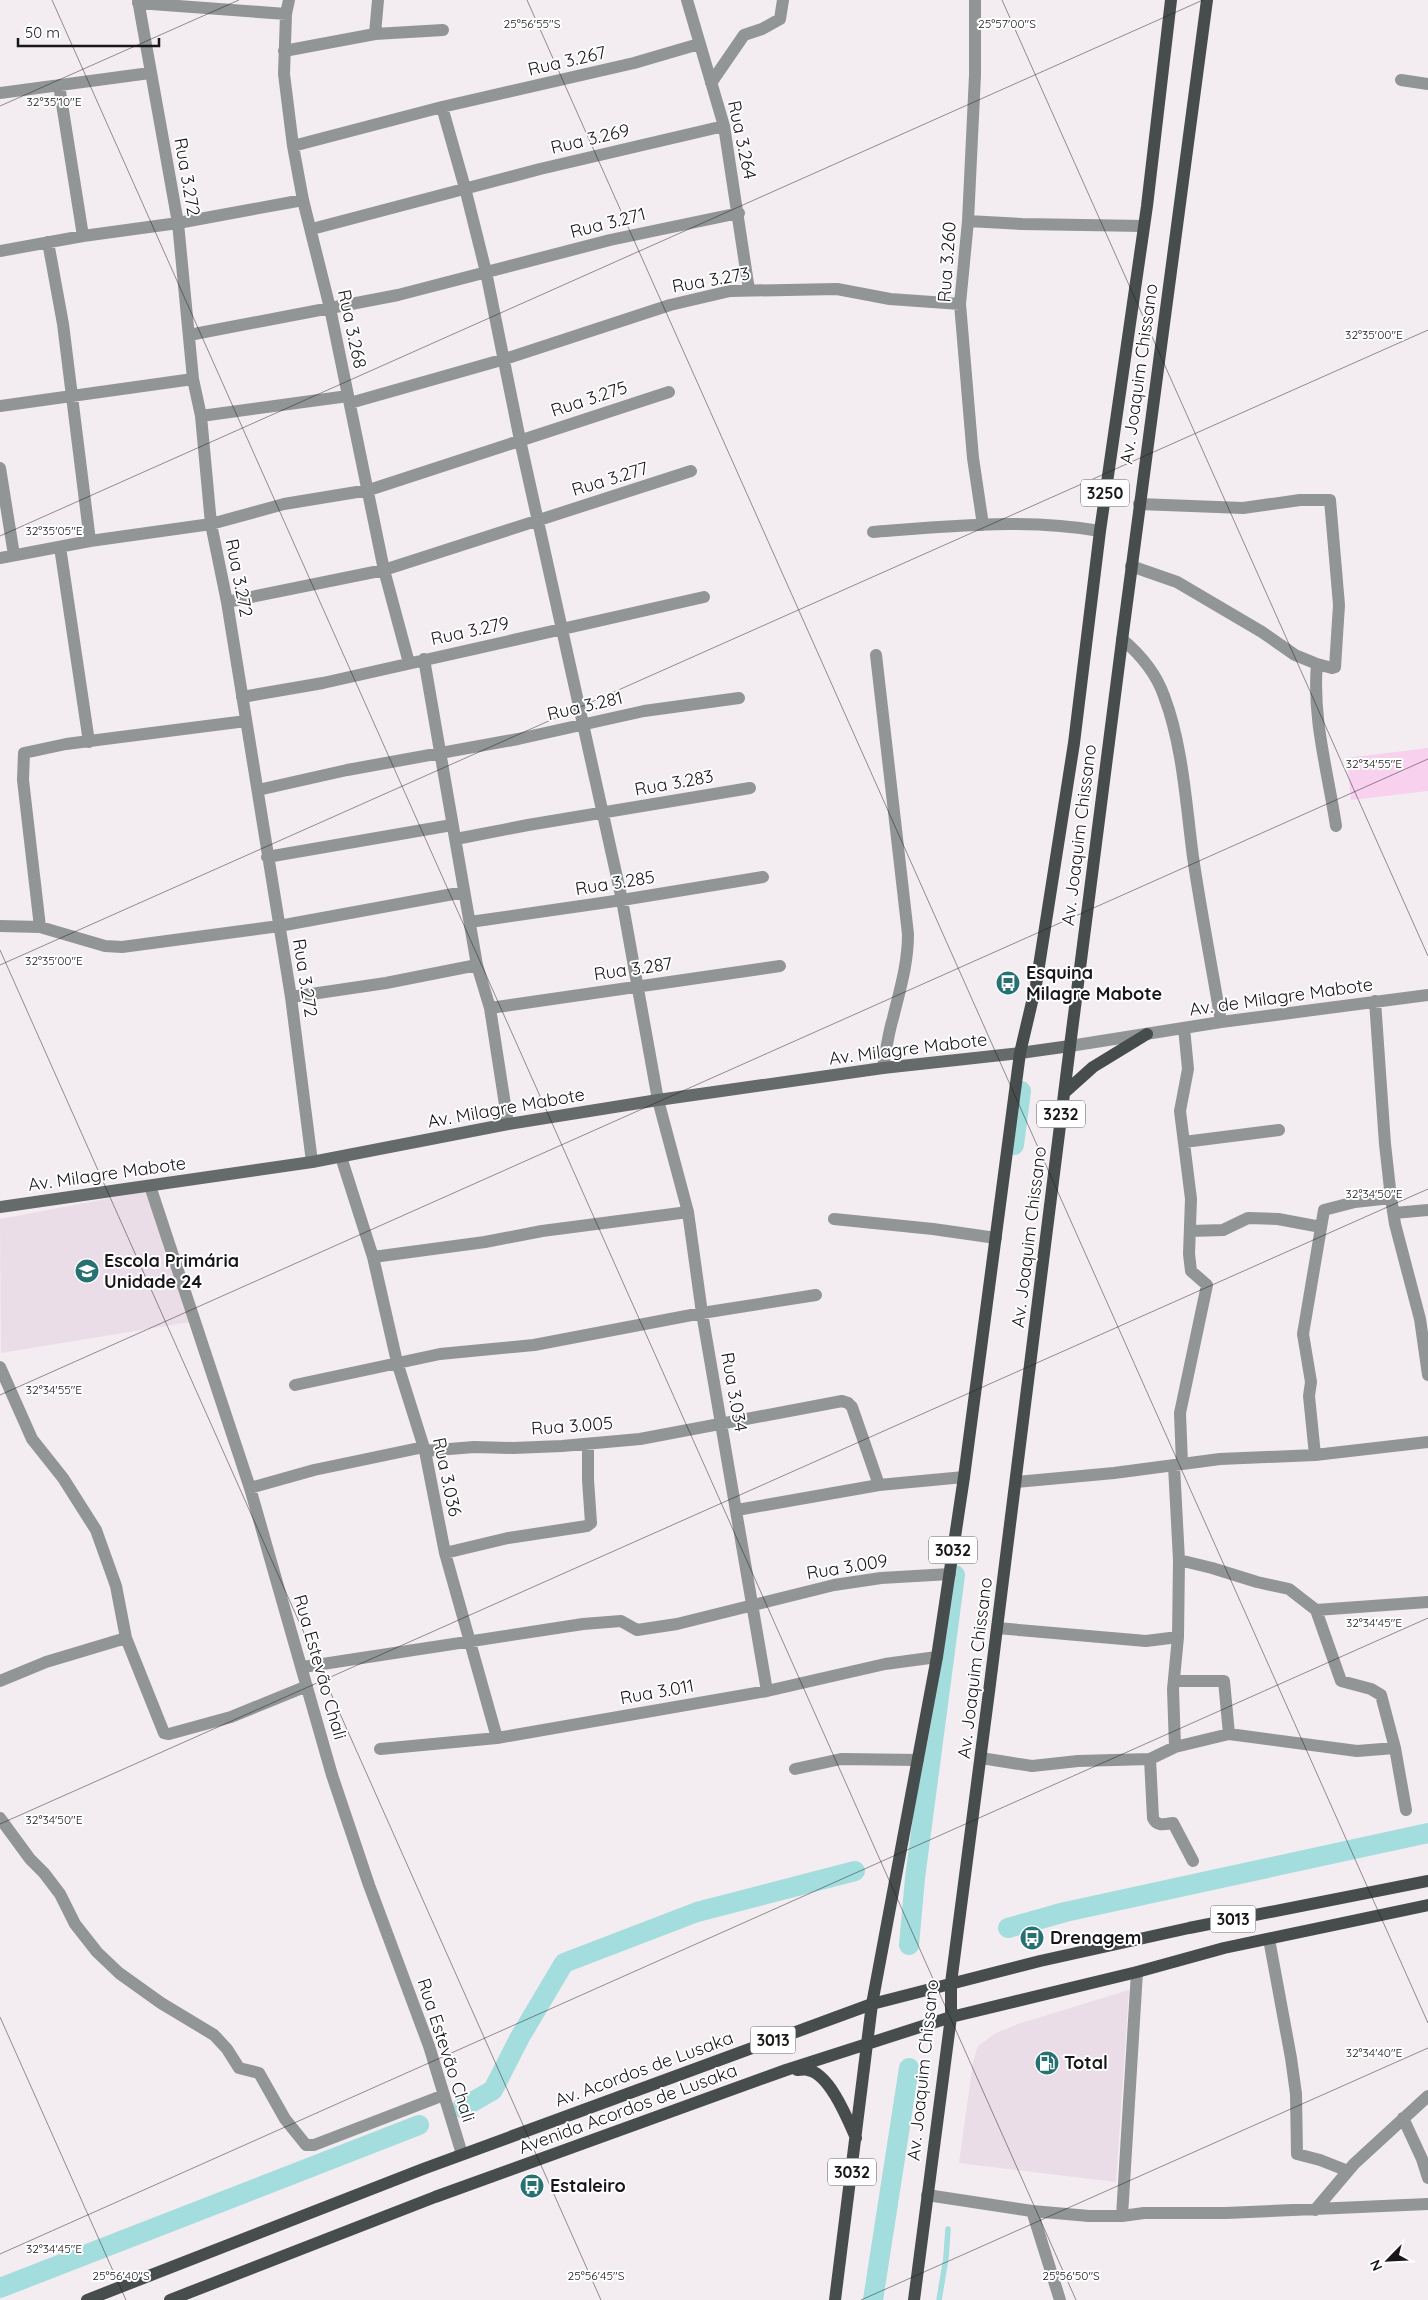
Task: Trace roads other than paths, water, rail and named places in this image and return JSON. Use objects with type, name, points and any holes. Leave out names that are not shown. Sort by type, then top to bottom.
[{"type":"main road","name":"Av. Joaquim Chissano","points":[[835,2300],[869,2044],[872,2004],[937,1658],[964,1477],[1020,1053],[1036,986],[1074,743],[1100,531],[1144,226],[1171,0]]},
{"type":"main road","name":"Av. Joaquim Chissano","points":[[914,2300],[926,2195],[951,2017],[951,1983],[1131,566],[1207,0]]},
{"type":"main road","points":[[1064,1093],[1093,1067],[1147,1034]]},
{"type":"main road","name":"Av. Acordos de Lusaka","points":[[512,2136],[872,2004],[1040,1961],[1188,1928],[1428,1881]]},
{"type":"main road","name":"Avenida Acordos de Lusaka","points":[[170,2300],[435,2197],[786,2070],[951,2017],[1137,1972],[1224,1948],[1428,1905]]},
{"type":"main road","points":[[786,2070],[810,2070],[825,2082],[840,2101],[856,2138]]},
{"type":"main road","name":"Avenida Acordos de Lusaka","points":[[87,2300],[512,2136]]},
{"type":"street","name":"Rua 3.268","points":[[289,0],[286,14],[284,74],[293,146],[303,200],[312,229],[330,308],[384,570],[409,663]]},
{"type":"street","points":[[375,34],[378,0]]},
{"type":"street","name":"Rua 3.264","points":[[687,0],[698,44],[724,126],[750,290]]},
{"type":"street","points":[[711,83],[744,35],[762,29],[780,19],[783,0]]},
{"type":"street","name":"Rua 3.260","points":[[975,0],[975,75],[968,221],[960,304],[973,458],[983,525]]},
{"type":"street","points":[[138,2],[286,14]]},
{"type":"street","name":"Rua 3.272","points":[[138,2],[178,224],[194,379],[201,416],[211,524],[227,602],[291,998],[312,1162]]},
{"type":"street","points":[[284,52],[375,34],[443,30]]},
{"type":"street","name":"Rua 3.267","points":[[293,146],[442,107],[599,72],[698,44]]},
{"type":"street","points":[[0,92],[150,73]]},
{"type":"street","points":[[1401,80],[1428,84]]},
{"type":"street","points":[[59,86],[83,236]]},
{"type":"street","name":"Rua 3.034","points":[[442,107],[465,188],[506,359],[520,440],[564,629],[622,900],[658,1100],[688,1212],[702,1313],[767,1691]]},
{"type":"street","name":"Rua 3.269","points":[[312,229],[624,148],[724,126]]},
{"type":"street","points":[[0,251],[83,236],[178,224],[303,200]]},
{"type":"street","name":"Rua 3.271","points":[[189,335],[398,295],[620,238],[739,213]]},
{"type":"street","points":[[968,221],[1144,226]]},
{"type":"street","points":[[48,242],[63,324],[90,541]]},
{"type":"street","name":"Rua 3.273","points":[[201,416],[349,399],[506,359],[670,305],[730,291],[837,289],[890,299],[960,304]]},
{"type":"street","points":[[0,406],[194,379]]},
{"type":"street","name":"Rua 3.275","points":[[0,558],[90,541],[211,524],[284,504],[369,490],[669,392]]},
{"type":"street","points":[[0,468],[14,555]]},
{"type":"street","name":"Rua 3.277","points":[[227,602],[384,570],[538,519],[691,472]]},
{"type":"street","points":[[1131,566],[1177,582],[1262,632],[1294,655],[1317,664],[1335,667],[1339,605],[1330,500],[1300,500],[1243,508],[1139,504]]},
{"type":"street","points":[[873,532],[983,525],[1035,524],[1100,531]]},
{"type":"street","points":[[60,547],[89,742]]},
{"type":"street","name":"Rua 3.279","points":[[242,697],[323,682],[704,597]]},
{"type":"street","points":[[1122,640],[1139,654],[1152,672],[1164,696],[1171,720],[1180,761],[1195,870],[1221,1022]]},
{"type":"street","points":[[876,656],[908,934],[908,952],[903,982],[892,1019],[882,1068]]},
{"type":"street","points":[[424,659],[477,964],[490,1008],[508,1124]]},
{"type":"street","points":[[1317,664],[1316,693],[1321,745],[1336,826]]},
{"type":"street","name":"Rua 3.281","points":[[258,790],[347,770],[518,739],[644,711],[739,698]]},
{"type":"street","points":[[40,927],[30,843],[23,757],[28,751],[246,721]]},
{"type":"street","name":"Rua 3.283","points":[[456,840],[603,812],[750,788]]},
{"type":"street","points":[[268,856],[452,825]]},
{"type":"street","name":"Rua 3.285","points":[[470,922],[764,877]]},
{"type":"street","points":[[0,926],[40,927],[105,946],[122,947],[279,926],[464,892]]},
{"type":"street","points":[[291,998],[386,983],[477,964]]},
{"type":"street","name":"Rua 3.287","points":[[490,1008],[638,985],[780,966]]},
{"type":"street","name":"Av. de Milagre Mabote","points":[[1020,1053],[1221,1022],[1428,995]]},
{"type":"street","points":[[1375,1001],[1384,1135],[1391,1198],[1420,1319],[1428,1375]]},
{"type":"street","points":[[1175,1747],[1174,1681],[1178,1637],[1178,1465],[1180,1413],[1207,1285],[1191,1272],[1189,1254],[1191,1199],[1180,1111],[1188,1069],[1184,1028]]},
{"type":"street","name":"Av. Milagre Mabote","points":[[0,1207],[312,1162],[508,1124],[658,1100],[882,1068],[1020,1053]]},
{"type":"street","points":[[1184,1142],[1279,1130]]},
{"type":"street","name":"Rua 3.036","points":[[340,1157],[373,1257],[397,1362],[424,1449],[445,1553],[498,1738]]},
{"type":"street","name":"Rua Estevão Chali","points":[[150,1186],[250,1488],[303,1667],[332,1775],[369,1885],[429,2046],[462,2154]]},
{"type":"street","points":[[1315,1455],[1309,1396],[1312,1382],[1303,1334],[1321,1227],[1326,1209],[1355,1202],[1391,1198]]},
{"type":"street","points":[[1394,1213],[1428,1210]]},
{"type":"street","points":[[373,1257],[485,1242],[542,1231],[688,1212]]},
{"type":"street","points":[[1191,1231],[1223,1230],[1248,1218],[1278,1219],[1321,1227]]},
{"type":"street","points":[[834,1219],[933,1228],[996,1238]]},
{"type":"street","points":[[295,1385],[440,1354],[568,1340],[702,1313],[816,1295]]},
{"type":"street","points":[[0,1368],[32,1439],[63,1478],[96,1530],[116,1586],[126,1638],[164,1733],[168,1734],[194,1725],[224,1720],[307,1686]]},
{"type":"street","name":"Rua 3.005","points":[[250,1488],[314,1470],[424,1449],[513,1448],[640,1439],[842,1401],[848,1403],[879,1485]]},
{"type":"street","points":[[1016,1482],[1220,1459],[1315,1455],[1428,1442]]},
{"type":"street","points":[[445,1553],[508,1538],[587,1526],[591,1523],[588,1444]]},
{"type":"street","points":[[737,1510],[879,1485],[964,1477]]},
{"type":"street","points":[[1179,1560],[1289,1589],[1316,1610],[1341,1681],[1371,1688],[1381,1695],[1395,1748],[1406,1810]]},
{"type":"street","name":"Rua 3.009","points":[[471,1640],[583,1624],[621,1621],[637,1630],[677,1624],[834,1585],[880,1578],[950,1574]]},
{"type":"street","points":[[1316,1610],[1428,1602]]},
{"type":"street","points":[[997,1628],[1146,1640],[1178,1637]]},
{"type":"street","points":[[0,1682],[46,1662],[126,1638]]},
{"type":"street","points":[[303,1667],[471,1640]]},
{"type":"street","name":"Rua 3.011","points":[[380,1749],[498,1738],[767,1691],[885,1664],[937,1658]]},
{"type":"street","points":[[1174,1681],[1224,1681],[1229,1734]]},
{"type":"street","points":[[981,1758],[1032,1766],[1078,1761],[1150,1759],[1175,1747],[1229,1734],[1358,1751],[1395,1748]]},
{"type":"street","points":[[795,1769],[841,1759],[918,1760]]},
{"type":"street","points":[[1150,1759],[1153,1818],[1155,1822],[1160,1824],[1173,1823],[1192,1861]]},
{"type":"street","points":[[0,1818],[30,1859],[44,1872],[60,1894],[75,1924],[96,1952],[119,1973],[154,1998],[214,2035],[227,2049],[239,2068],[259,2073],[285,2118],[306,2146],[314,2145],[374,2123],[444,2095]]},
{"type":"street","points":[[1269,1940],[1292,2058],[1296,2094],[1297,2154],[1320,2160],[1348,2172]]},
{"type":"street","points":[[1122,2216],[1137,1972]]},
{"type":"street","points":[[1314,2210],[1348,2172],[1428,2096]]},
{"type":"street","points":[[1403,2118],[1422,2159],[1428,2178]]},
{"type":"street","points":[[926,2195],[1032,2211],[1089,2216],[1122,2216],[1144,2212],[1226,2214],[1428,2204]]},
{"type":"street","points":[[1032,2211],[1060,2300]]},
{"type":"waterway","points":[[1014,1145],[1021,1091]]},
{"type":"waterway","points":[[909,1945],[915,1878],[955,1575]]},
{"type":"waterway","points":[[1008,1928],[1065,1912],[1428,1833]]},
{"type":"waterway","points":[[462,2108],[493,2090],[520,2037],[564,1963],[697,1912],[855,1871]]},
{"type":"waterway","points":[[873,2300],[909,2068]]},
{"type":"waterway","points":[[0,2288],[419,2125]]},
{"type":"waterway","points":[[939,2300],[946,2258],[948,2229]]},
{"type":"place","name":"Esquina Milagre Mabote","points":[[1008,983]]},
{"type":"place","name":"Escola Primária Unidade 24","points":[[87,1271]]},
{"type":"place","name":"Drenagem","points":[[1032,1938]]},
{"type":"place","name":"Total","points":[[1047,2063]]},
{"type":"place","name":"Estaleiro","points":[[532,2186]]}]
